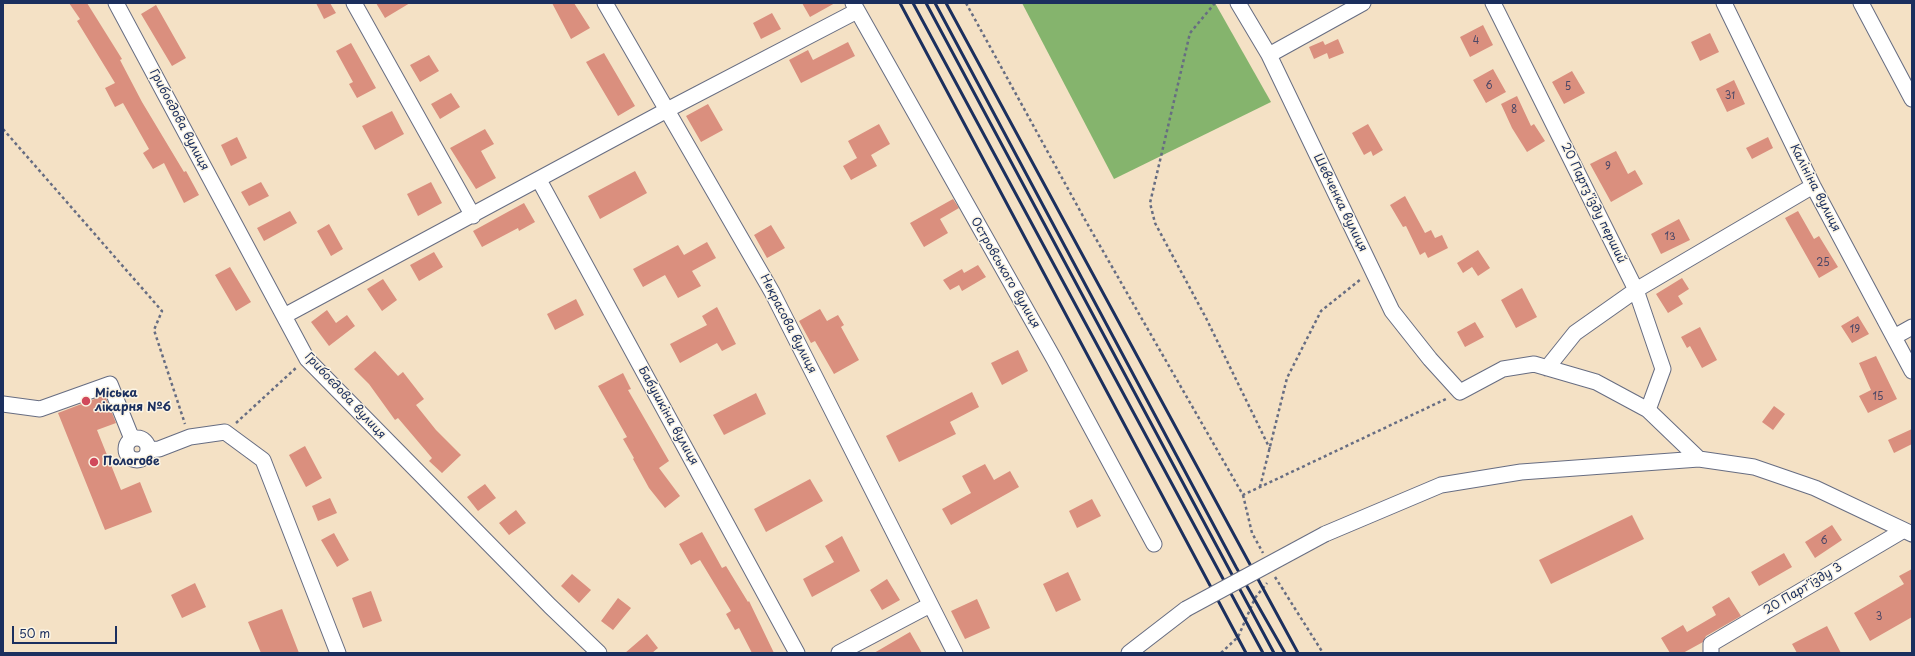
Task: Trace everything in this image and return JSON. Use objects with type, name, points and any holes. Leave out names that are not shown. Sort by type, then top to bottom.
[{"type":"street","name":"Грибоєдова вулиця","points":[[116,3],[307,359],[550,606],[599,653]]},
{"type":"street","points":[[354,3],[473,216]]},
{"type":"street","name":"Некрасова вулиця","points":[[605,3],[772,292],[955,653]]},
{"type":"street","name":"Шевченка вулиця","points":[[1238,3],[1269,55],[1392,311],[1430,359],[1460,392]]},
{"type":"street","points":[[1269,55],[1363,3]]},
{"type":"street","name":"20 Партз'їзду перший","points":[[1493,3],[1636,290],[1663,369],[1648,410]]},
{"type":"street","name":"Калініна вулиця","points":[[1724,3],[1813,186],[1912,371]]},
{"type":"street","points":[[1861,3],[1912,99]]},
{"type":"street","points":[[284,316],[473,216],[855,7]]},
{"type":"street","name":"Островського вулиця","points":[[855,7],[1054,359],[1154,544]]},
{"type":"street","name":"Бабушкіна вулиця","points":[[539,180],[797,653]]},
{"type":"street","points":[[1547,368],[1575,333],[1636,290],[1813,186]]},
{"type":"street","points":[[1894,337],[1912,327]]},
{"type":"street","points":[[1460,392],[1503,368],[1534,364],[1596,382],[1648,410],[1699,459]]},
{"type":"street","points":[[3,404],[40,409],[110,384],[132,438],[143,439],[154,449],[190,438],[225,432],[264,460],[338,653]]},
{"type":"street","points":[[1129,653],[1186,609],[1325,534],[1441,485],[1521,472],[1699,459],[1754,467],[1815,488],[1908,532]]},
{"type":"street","name":"20 Парт'їзду 3","points":[[1711,653],[1711,644],[1908,532]]},
{"type":"street","points":[[839,653],[930,605]]},
{"type":"path","points":[[966,3],[1088,225],[1243,495],[1460,392]]},
{"type":"path","points":[[1214,3],[1190,33],[1150,203],[1155,223],[1206,318],[1270,449]]},
{"type":"path","points":[[3,129],[162,311],[154,330],[190,438]]},
{"type":"path","points":[[1260,487],[1287,378],[1322,312],[1372,270]]},
{"type":"path","points":[[225,432],[307,359]]},
{"type":"path","points":[[1221,653],[1238,637],[1255,598],[1262,587],[1275,576]]},
{"type":"green space","points":[[1022,3],[1215,3],[1271,102],[1114,179]]},
{"type":"building","points":[[69,3],[87,3],[122,59],[120,60],[142,102],[184,172],[186,171],[199,195],[184,203],[164,163],[153,169],[143,153],[149,149],[123,103],[115,107],[105,88],[115,83],[77,21],[80,19]]},
{"type":"building","points":[[316,3],[330,3],[336,13],[324,19]]},
{"type":"building","points":[[376,3],[410,3],[385,18]]},
{"type":"building","points":[[552,3],[574,3],[590,28],[571,39]]},
{"type":"building","points":[[802,3],[835,3],[810,17]]},
{"type":"building","points":[[156,5],[186,58],[172,66],[141,14]]},
{"type":"building","points":[[772,13],[781,29],[761,39],[753,23]]},
{"type":"building","points":[[1483,25],[1493,45],[1470,57],[1460,37]]},
{"type":"building","points":[[1710,33],[1719,52],[1700,61],[1691,42]]},
{"type":"building","points":[[1338,39],[1344,53],[1329,59],[1327,53],[1314,59],[1309,47],[1323,41],[1325,45]]},
{"type":"building","points":[[848,42],[855,56],[801,83],[789,60],[808,50],[813,60]]},
{"type":"building","points":[[351,43],[376,88],[357,98],[349,84],[353,82],[336,51]]},
{"type":"building","points":[[604,53],[635,106],[618,116],[586,62]]},
{"type":"building","points":[[429,55],[439,71],[420,82],[410,65]]},
{"type":"building","points":[[1493,69],[1506,92],[1486,103],[1473,80]]},
{"type":"building","points":[[1572,71],[1585,93],[1564,104],[1552,82]]},
{"type":"building","points":[[1734,80],[1745,104],[1727,112],[1716,89]]},
{"type":"building","points":[[451,93],[460,107],[440,119],[431,104]]},
{"type":"building","points":[[1517,96],[1531,126],[1534,124],[1545,141],[1527,152],[1512,128],[1501,104]]},
{"type":"building","points":[[708,104],[723,130],[701,142],[686,116]]},
{"type":"building","points":[[392,111],[404,134],[375,150],[362,126]]},
{"type":"building","points":[[879,124],[890,144],[871,155],[877,166],[851,180],[843,166],[857,158],[848,141]]},
{"type":"building","points":[[1368,124],[1383,150],[1373,156],[1371,151],[1364,155],[1352,133]]},
{"type":"building","points":[[485,129],[494,144],[481,151],[496,178],[476,189],[450,148]]},
{"type":"building","points":[[237,137],[247,158],[231,166],[221,145]]},
{"type":"building","points":[[1768,137],[1773,148],[1752,159],[1746,148]]},
{"type":"building","points":[[1616,151],[1628,174],[1635,170],[1643,184],[1611,202],[1590,164]]},
{"type":"building","points":[[635,171],[647,193],[600,219],[588,196]]},
{"type":"building","points":[[261,182],[269,196],[249,206],[241,192]]},
{"type":"building","points":[[431,182],[442,203],[418,216],[407,194]]},
{"type":"building","points":[[1405,196],[1425,233],[1431,230],[1435,238],[1442,235],[1448,248],[1428,258],[1425,252],[1420,255],[1406,226],[1403,227],[1390,205]]},
{"type":"building","points":[[953,199],[959,208],[940,219],[948,233],[924,247],[910,223]]},
{"type":"building","points":[[524,203],[535,222],[519,231],[518,228],[482,247],[473,231]]},
{"type":"building","points":[[290,211],[297,223],[264,241],[257,228]]},
{"type":"building","points":[[1798,211],[1814,239],[1819,236],[1838,267],[1819,278],[1785,218]]},
{"type":"building","points":[[1679,219],[1690,240],[1661,254],[1651,234]]},
{"type":"building","points":[[329,224],[343,249],[331,256],[317,231]]},
{"type":"building","points":[[771,225],[785,248],[767,258],[754,235]]},
{"type":"building","points":[[707,242],[716,258],[692,271],[701,286],[678,298],[665,275],[643,287],[633,269],[678,245],[684,255]]},
{"type":"building","points":[[1478,250],[1490,268],[1478,276],[1472,267],[1463,273],[1457,263]]},
{"type":"building","points":[[434,252],[443,267],[419,281],[410,265]]},
{"type":"building","points":[[978,265],[986,277],[962,291],[959,285],[950,290],[943,280],[962,269],[964,273]]},
{"type":"building","points":[[230,267],[251,302],[236,311],[215,275]]},
{"type":"building","points":[[1682,278],[1689,289],[1678,296],[1683,304],[1668,313],[1656,294]]},
{"type":"building","points":[[383,279],[397,300],[382,311],[367,289]]},
{"type":"building","points":[[1522,288],[1537,317],[1516,328],[1501,300]]},
{"type":"building","points":[[576,299],[584,315],[555,330],[547,314]]},
{"type":"building","points":[[717,307],[736,344],[722,351],[717,343],[680,363],[670,344],[707,325],[702,316]]},
{"type":"building","points":[[820,309],[827,321],[838,315],[844,325],[841,327],[859,360],[834,374],[815,341],[811,343],[799,321]]},
{"type":"building","points":[[327,310],[336,323],[347,315],[355,326],[329,346],[311,322]]},
{"type":"building","points":[[1858,316],[1869,334],[1852,343],[1841,326]]},
{"type":"building","points":[[1475,322],[1484,337],[1465,347],[1457,332]]},
{"type":"building","points":[[1700,327],[1717,360],[1702,368],[1690,346],[1687,348],[1681,337]]},
{"type":"building","points":[[1018,350],[1028,371],[1002,385],[991,363]]},
{"type":"building","points":[[375,351],[398,376],[403,372],[424,399],[416,405],[436,430],[461,455],[442,473],[429,461],[432,458],[398,418],[395,420],[369,384],[354,369]]},
{"type":"building","points":[[1876,356],[1897,399],[1868,413],[1859,396],[1871,390],[1859,363]]},
{"type":"building","points":[[623,373],[631,389],[628,390],[669,461],[659,468],[680,496],[665,508],[649,488],[633,459],[634,458],[623,439],[627,437],[598,386]]},
{"type":"building","points":[[972,392],[979,407],[950,422],[956,434],[899,462],[886,436]]},
{"type":"building","points":[[756,393],[766,414],[724,435],[713,415]]},
{"type":"building","name":"Пологове","points":[[105,395],[116,423],[97,430],[121,490],[140,482],[152,512],[105,530],[58,413]]},
{"type":"building","points":[[1774,406],[1785,414],[1773,430],[1762,422]]},
{"type":"building","points":[[1912,429],[1912,444],[1894,453],[1888,440]]},
{"type":"building","points":[[305,446],[322,478],[306,487],[289,455]]},
{"type":"building","points":[[985,464],[994,480],[1010,471],[1019,487],[951,525],[942,509],[971,493],[962,476]]},
{"type":"building","points":[[810,479],[823,501],[766,532],[754,509]]},
{"type":"building","points":[[485,484],[496,498],[478,511],[467,497]]},
{"type":"building","points":[[330,498],[337,513],[318,521],[312,506]]},
{"type":"building","points":[[1092,499],[1101,516],[1077,528],[1069,511]]},
{"type":"building","points":[[516,510],[526,523],[509,535],[499,523]]},
{"type":"building","points":[[1632,515],[1644,539],[1551,584],[1539,560]]},
{"type":"building","points":[[1832,525],[1842,540],[1815,558],[1805,542]]},
{"type":"building","points":[[702,532],[722,568],[726,566],[748,602],[749,601],[774,653],[752,653],[739,628],[735,630],[726,614],[731,611],[700,560],[691,565],[679,544]]},
{"type":"building","points":[[334,533],[349,560],[337,567],[321,540]]},
{"type":"building","points":[[842,536],[860,571],[812,597],[803,579],[834,562],[825,546]]},
{"type":"building","points":[[1784,553],[1792,567],[1759,586],[1751,572]]},
{"type":"building","points":[[1912,569],[1912,617],[1870,641],[1854,613],[1904,584],[1899,576]]},
{"type":"building","points":[[1068,572],[1081,600],[1056,612],[1043,584]]},
{"type":"building","points":[[572,574],[591,590],[579,603],[561,586]]},
{"type":"building","points":[[887,579],[900,600],[882,610],[870,590]]},
{"type":"building","points":[[195,583],[206,607],[182,618],[171,595]]},
{"type":"building","points":[[371,591],[382,621],[363,628],[352,598]]},
{"type":"building","points":[[1729,597],[1741,616],[1706,636],[1703,642],[1683,653],[1670,653],[1661,638],[1683,625],[1687,632],[1716,615],[1712,607]]},
{"type":"building","points":[[618,598],[631,608],[613,630],[601,621]]},
{"type":"building","points":[[977,599],[990,628],[965,639],[951,611]]},
{"type":"building","points":[[282,609],[299,653],[261,653],[248,622]]},
{"type":"building","points":[[1827,626],[1841,653],[1797,653],[1792,644]]},
{"type":"building","points":[[910,632],[922,653],[874,653]]},
{"type":"building","points":[[647,634],[658,648],[652,653],[625,653]]},
{"type":"railway","points":[[900,3],[1246,653]]},
{"type":"railway","points":[[913,3],[1263,653]]},
{"type":"railway","points":[[926,3],[1274,653]]},
{"type":"railway","points":[[935,3],[1236,567],[1285,653]]},
{"type":"railway","points":[[946,3],[1298,653]]},
{"type":"place","name":"Міська лікарня №6","points":[[86,401]]},
{"type":"place","name":"Пологове","points":[[94,462]]}]
